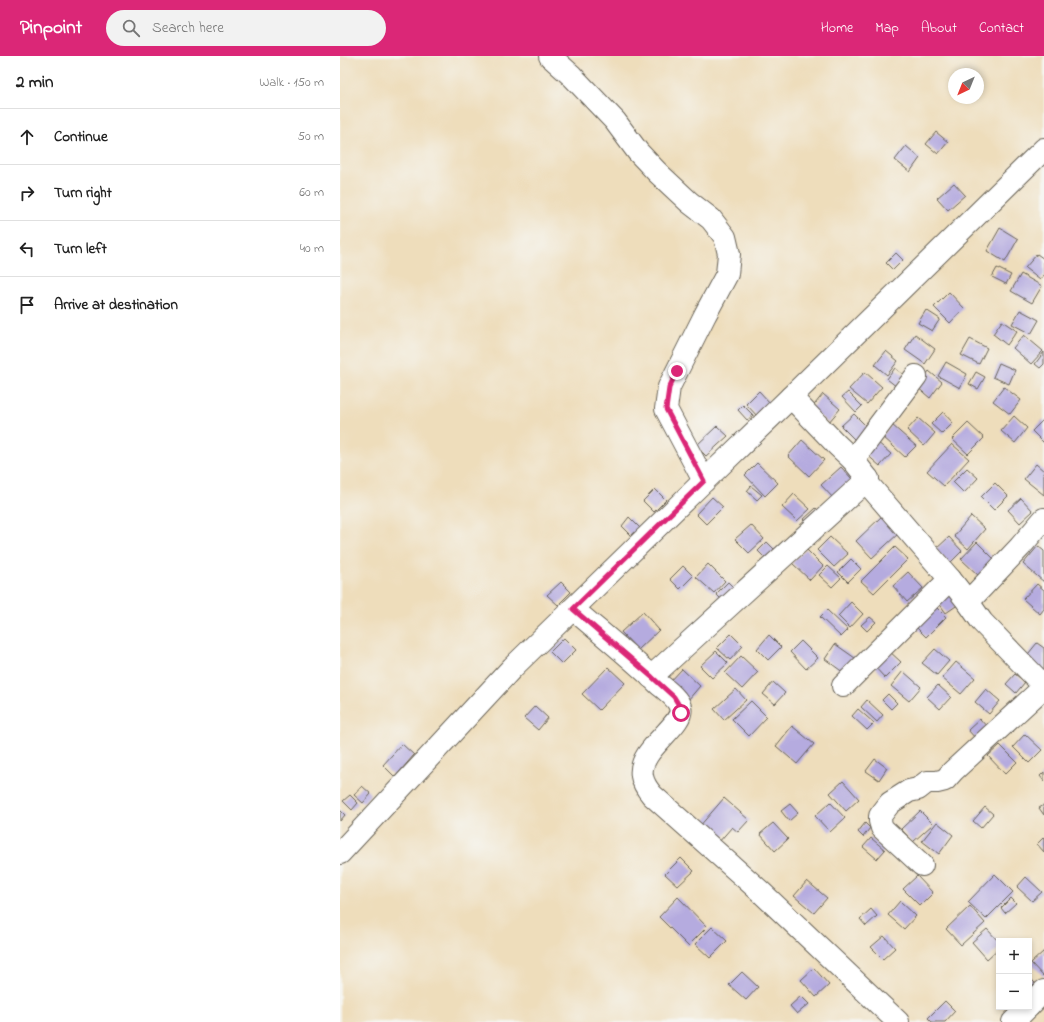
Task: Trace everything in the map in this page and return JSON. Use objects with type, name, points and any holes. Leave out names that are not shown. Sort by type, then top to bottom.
[{"type":"street","points":[[550,56],[572,76],[615,121],[638,152],[657,172],[689,202],[711,219],[725,237],[729,254],[727,274],[669,388],[666,409],[704,481]]},
{"type":"street","points":[[340,853],[513,667],[1044,149]]},
{"type":"street","points":[[853,460],[916,376]]},
{"type":"street","points":[[791,397],[853,460],[868,479],[868,484],[950,579],[982,622],[1044,687],[945,780],[927,782],[918,789],[910,791],[890,803],[880,816],[882,828],[922,864]]},
{"type":"street","points":[[652,677],[868,479]]},
{"type":"street","points":[[968,602],[1020,548],[1044,519]]},
{"type":"street","points":[[843,686],[950,579]]},
{"type":"street","points":[[573,609],[674,697],[680,707],[681,713],[677,720],[649,752],[643,762],[641,775],[645,785],[652,795],[761,892],[898,1022]]},
{"type":"street","points":[[1032,1004],[1044,991]]},
{"type":"street","points":[[1013,1022],[1026,1010]]},
{"type":"building","points":[[936,132],[948,142],[938,154],[926,144]]},
{"type":"building","points":[[906,146],[920,158],[910,172],[895,160]]},
{"type":"building","points":[[954,183],[965,195],[948,210],[937,198]]},
{"type":"building","points":[[1000,228],[1018,239],[1005,262],[987,251]]},
{"type":"building","points":[[896,253],[903,260],[893,270],[886,263]]},
{"type":"building","points":[[1037,254],[1044,259],[1044,275],[1040,280],[1025,268]]},
{"type":"building","points":[[997,268],[1011,275],[1006,284],[992,277]]},
{"type":"building","points":[[1021,274],[1042,286],[1032,303],[1011,291]]},
{"type":"building","points":[[949,292],[964,308],[950,323],[934,307]]},
{"type":"building","points":[[926,310],[940,319],[932,331],[918,323]]},
{"type":"building","points":[[1020,310],[1039,320],[1031,334],[1012,324]]},
{"type":"building","points":[[1002,321],[1017,331],[1007,345],[993,334]]},
{"type":"building","points":[[915,334],[935,349],[925,364],[905,350]]},
{"type":"building","points":[[1024,335],[1043,351],[1031,364],[1013,348]]},
{"type":"building","points":[[970,339],[987,348],[979,364],[961,355]]},
{"type":"building","points":[[886,351],[898,361],[887,375],[875,365]]},
{"type":"building","points":[[1044,352],[1044,364],[1040,368],[1035,364]]},
{"type":"building","points":[[946,362],[967,374],[960,388],[938,376]]},
{"type":"building","points":[[999,363],[1015,370],[1009,384],[993,377]]},
{"type":"building","points":[[895,368],[905,376],[897,387],[887,379]]},
{"type":"building","points":[[929,371],[942,382],[930,398],[917,387]]},
{"type":"building","points":[[865,372],[882,387],[867,404],[849,389]]},
{"type":"building","points":[[976,372],[985,377],[978,389],[969,384]]},
{"type":"building","points":[[1004,387],[1021,400],[1010,414],[993,401]]},
{"type":"building","points":[[759,391],[771,404],[758,417],[746,404]]},
{"type":"building","points":[[848,392],[862,406],[856,412],[842,397]]},
{"type":"building","points":[[823,394],[840,409],[828,423],[811,409]]},
{"type":"building","points":[[743,405],[753,415],[747,420],[738,410]]},
{"type":"building","points":[[943,412],[953,423],[942,434],[931,424]]},
{"type":"building","points":[[854,414],[870,430],[857,442],[841,426]]},
{"type":"building","points":[[1014,416],[1027,428],[1015,443],[1001,431]]},
{"type":"building","points":[[918,418],[935,433],[924,446],[907,430]]},
{"type":"building","points":[[1044,419],[1044,443],[1032,431]]},
{"type":"building","points":[[968,423],[984,438],[968,454],[952,439]]},
{"type":"building","points":[[892,425],[916,446],[905,457],[882,436]]},
{"type":"building","points":[[717,426],[728,436],[706,456],[696,446]]},
{"type":"building","points":[[802,440],[824,460],[809,476],[788,456]]},
{"type":"building","points":[[876,441],[891,454],[880,466],[865,453]]},
{"type":"building","points":[[952,444],[969,459],[944,486],[927,471]]},
{"type":"building","points":[[757,463],[778,483],[765,496],[745,475]]},
{"type":"building","points":[[1036,464],[1044,471],[1044,495],[1024,479]]},
{"type":"building","points":[[841,467],[853,480],[834,499],[821,485]]},
{"type":"building","points":[[967,468],[978,478],[964,493],[953,482]]},
{"type":"building","points":[[995,483],[1008,496],[994,510],[981,497]]},
{"type":"building","points":[[751,486],[762,495],[757,500],[747,491]]},
{"type":"building","points":[[655,489],[666,500],[654,512],[643,501]]},
{"type":"building","points":[[794,494],[810,509],[797,521],[782,507]]},
{"type":"building","points":[[712,497],[723,507],[706,524],[696,514]]},
{"type":"building","points":[[1021,498],[1033,511],[1020,523],[1008,510]]},
{"type":"building","points":[[816,508],[821,513],[808,525],[803,520]]},
{"type":"building","points":[[882,516],[899,533],[872,558],[856,541]]},
{"type":"building","points":[[971,516],[985,529],[968,549],[954,536]]},
{"type":"building","points":[[629,517],[641,529],[633,537],[622,526]]},
{"type":"building","points":[[751,525],[764,539],[749,553],[735,539]]},
{"type":"building","points":[[830,537],[848,554],[834,567],[817,550]]},
{"type":"building","points":[[949,537],[962,551],[949,564],[935,550]]},
{"type":"building","points":[[767,542],[776,551],[767,560],[758,551]]},
{"type":"building","points":[[977,542],[994,559],[979,576],[961,559]]},
{"type":"building","points":[[1038,546],[1044,551],[1044,582],[1023,564]]},
{"type":"building","points":[[895,547],[908,559],[874,593],[861,581]]},
{"type":"building","points":[[806,549],[823,566],[810,580],[792,563]]},
{"type":"building","points":[[851,559],[861,569],[848,582],[838,572]]},
{"type":"building","points":[[708,564],[725,581],[714,593],[696,577]]},
{"type":"building","points":[[683,566],[693,576],[680,589],[670,579]]},
{"type":"building","points":[[828,566],[841,578],[832,587],[819,575]]},
{"type":"building","points":[[908,572],[923,588],[907,602],[893,586]]},
{"type":"building","points":[[561,582],[571,592],[558,605],[547,595]]},
{"type":"building","points":[[728,582],[737,591],[724,602],[716,594]]},
{"type":"building","points":[[1037,584],[1044,590],[1044,609],[1040,614],[1023,599]]},
{"type":"building","points":[[949,590],[959,604],[946,613],[936,599]]},
{"type":"building","points":[[851,602],[863,614],[850,628],[838,616]]},
{"type":"building","points":[[933,604],[946,617],[926,637],[913,624]]},
{"type":"building","points":[[827,610],[848,630],[841,637],[820,617]]},
{"type":"building","points":[[643,612],[659,630],[638,650],[621,632]]},
{"type":"building","points":[[870,617],[876,622],[867,631],[861,625]]},
{"type":"building","points":[[731,634],[743,646],[730,660],[717,648]]},
{"type":"building","points":[[769,635],[781,647],[768,660],[757,649]]},
{"type":"building","points":[[564,638],[576,650],[562,664],[550,652]]},
{"type":"building","points":[[801,641],[818,658],[806,669],[790,652]]},
{"type":"building","points":[[1037,643],[1044,648],[1044,675],[1024,659]]},
{"type":"building","points":[[835,644],[855,658],[844,673],[825,659]]},
{"type":"building","points":[[935,649],[949,661],[937,675],[922,663]]},
{"type":"building","points":[[888,650],[901,662],[885,678],[873,665]]},
{"type":"building","points":[[716,651],[728,663],[712,678],[700,666]]},
{"type":"building","points":[[741,656],[758,672],[742,689],[725,673]]},
{"type":"building","points":[[956,662],[975,678],[961,694],[942,678]]},
{"type":"building","points":[[608,667],[625,683],[599,710],[582,694]]},
{"type":"building","points":[[682,669],[700,686],[688,700],[669,683]]},
{"type":"building","points":[[903,671],[921,687],[909,701],[891,686]]},
{"type":"building","points":[[1015,674],[1025,682],[1016,693],[1006,684]]},
{"type":"building","points":[[773,682],[785,693],[775,704],[763,694]]},
{"type":"building","points":[[938,685],[951,697],[940,709],[927,697]]},
{"type":"building","points":[[736,689],[746,700],[724,720],[714,709]]},
{"type":"building","points":[[986,689],[1000,701],[989,714],[975,702]]},
{"type":"building","points":[[888,694],[897,703],[891,709],[882,700]]},
{"type":"building","points":[[867,700],[883,715],[877,722],[861,707]]},
{"type":"building","points":[[751,701],[767,717],[749,736],[732,719]]},
{"type":"building","points":[[535,706],[548,718],[538,730],[524,718]]},
{"type":"building","points":[[858,709],[874,723],[867,730],[852,716]]},
{"type":"building","points":[[980,719],[988,728],[976,739],[968,730]]},
{"type":"building","points":[[792,726],[814,744],[797,764],[776,746]]},
{"type":"building","points":[[1025,734],[1042,750],[1029,763],[1013,747]]},
{"type":"building","points":[[402,744],[414,755],[395,777],[383,765]]},
{"type":"building","points":[[1000,745],[1017,762],[1005,774],[988,756]]},
{"type":"building","points":[[875,759],[887,768],[879,780],[866,771]]},
{"type":"building","points":[[1044,772],[1044,781],[1040,776]]},
{"type":"building","points":[[843,781],[859,799],[846,811],[830,793]]},
{"type":"building","points":[[362,786],[371,794],[363,803],[354,795]]},
{"type":"building","points":[[350,795],[358,803],[352,810],[343,801]]},
{"type":"building","points":[[724,798],[749,820],[738,832],[732,827],[718,843],[699,827]]},
{"type":"building","points":[[830,802],[845,818],[830,832],[815,816]]},
{"type":"building","points":[[790,804],[798,813],[789,821],[781,811]]},
{"type":"building","points":[[1044,805],[1044,815],[1039,808]]},
{"type":"building","points":[[985,807],[993,814],[981,828],[973,821]]},
{"type":"building","points":[[340,810],[345,815],[340,821]]},
{"type":"building","points":[[920,811],[933,824],[913,842],[901,829]]},
{"type":"building","points":[[937,822],[953,835],[939,854],[922,841]]},
{"type":"building","points":[[773,823],[788,839],[775,851],[760,834]]},
{"type":"building","points":[[865,823],[870,828],[863,837],[858,832]]},
{"type":"building","points":[[1044,837],[1044,852],[1037,844]]},
{"type":"building","points":[[871,838],[885,850],[877,859],[863,847]]},
{"type":"building","points":[[681,858],[694,871],[678,886],[665,874]]},
{"type":"building","points":[[995,874],[1013,892],[986,919],[968,902]]},
{"type":"building","points":[[917,876],[933,893],[920,906],[903,889]]},
{"type":"building","points":[[1026,877],[1042,892],[1032,901],[1017,887]]},
{"type":"building","points":[[807,881],[827,898],[814,913],[794,896]]},
{"type":"building","points":[[678,897],[707,927],[688,946],[659,917]]},
{"type":"building","points":[[1011,898],[1016,903],[1005,913],[1001,908]]},
{"type":"building","points":[[900,901],[916,916],[904,929],[888,915]]},
{"type":"building","points":[[970,906],[985,923],[961,945],[946,929]]},
{"type":"building","points":[[871,909],[877,916],[866,926],[860,919]]},
{"type":"building","points":[[712,927],[727,941],[710,958],[695,944]]},
{"type":"building","points":[[987,929],[996,939],[996,951],[987,959],[972,942]]},
{"type":"building","points":[[884,936],[895,948],[883,959],[871,947]]},
{"type":"building","points":[[1044,951],[1044,977],[1032,964],[1032,962]]},
{"type":"building","points":[[814,968],[829,985],[816,997],[801,980]]},
{"type":"building","points":[[742,972],[758,987],[746,1000],[729,985]]},
{"type":"building","points":[[801,996],[809,1004],[797,1014],[790,1006]]},
{"type":"building","points":[[945,1001],[955,1011],[945,1022],[932,1022],[928,1018]]},
{"type":"route","points":[[677,371],[669,388],[666,409],[704,481],[573,609],[674,697],[680,707],[681,713]]}]
